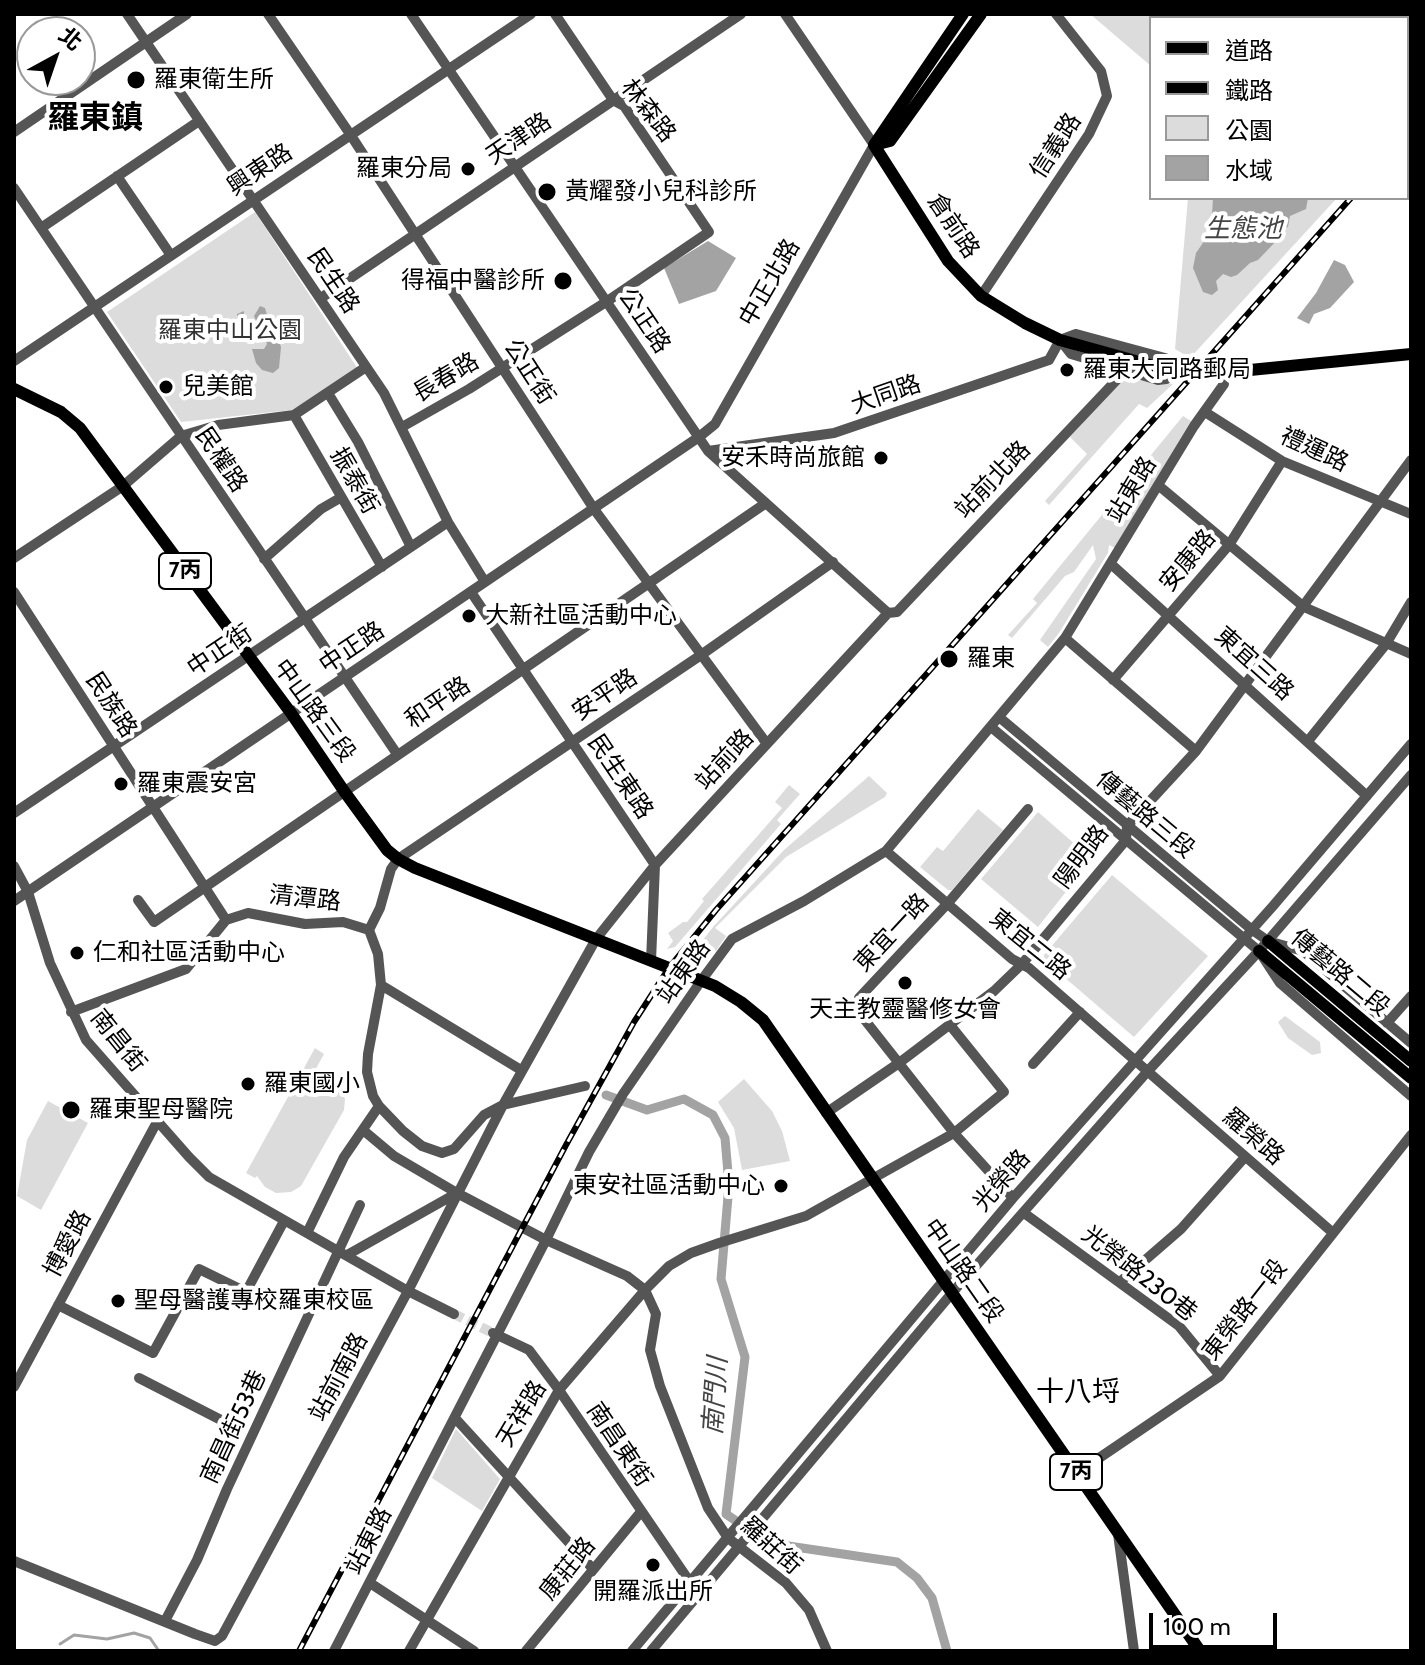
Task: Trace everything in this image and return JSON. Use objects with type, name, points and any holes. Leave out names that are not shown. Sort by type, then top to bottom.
[{"type":"main road","name":"中正北路","points":[[874,145],[963,14]]},
{"type":"main road","name":"中正北路","points":[[874,145],[890,141],[981,14]]},
{"type":"main road","name":"倉前路","points":[[874,145],[948,261],[981,296],[1060,340],[1166,370]]},
{"type":"main road","points":[[1240,371],[1411,354]]},
{"type":"main road","name":"中山路三段","points":[[14,389],[71,420],[291,713],[387,850],[415,868],[651,961]]},
{"type":"main road","name":"傳藝路二段","points":[[1264,946],[1411,1061]]},
{"type":"main road","name":"傳藝路二段","points":[[1264,946],[1411,1078]]},
{"type":"main road","name":"中山路二段","points":[[651,961],[730,994],[763,1020],[1200,1651]]},
{"type":"street","name":"民生路","points":[[127,14],[366,367],[402,427],[448,522],[485,582]]},
{"type":"street","points":[[14,132],[187,14]]},
{"type":"street","name":"公正街","points":[[268,14],[350,134],[594,509],[767,744]]},
{"type":"street","name":"興東路","points":[[14,361],[531,14]]},
{"type":"street","name":"林森路","points":[[555,14],[613,100],[624,106],[709,232]]},
{"type":"street","name":"天津路","points":[[321,298],[741,14]]},
{"type":"street","name":"倉前路","points":[[785,14],[874,145]]},
{"type":"street","name":"信義路","points":[[981,296],[1089,134],[1107,96],[1101,71],[1056,14]]},
{"type":"street","name":"公正路","points":[[416,16],[448,69],[708,451],[888,613]]},
{"type":"street","points":[[41,228],[199,121]]},
{"type":"street","name":"中正北路","points":[[699,437],[715,424],[874,145]]},
{"type":"street","points":[[117,176],[170,254]]},
{"type":"street","name":"民權路","points":[[14,188],[397,754]]},
{"type":"street","name":"長春路","points":[[402,427],[503,368],[709,232]]},
{"type":"street","points":[[1060,340],[1071,354],[1158,380],[1166,370]]},
{"type":"street","name":"大同路","points":[[708,451],[834,433],[1049,360],[1060,340]]},
{"type":"street","points":[[14,558],[123,486],[181,436],[218,425],[294,415],[366,367]]},
{"type":"street","name":"站前北路","points":[[888,613],[897,612],[1126,370]]},
{"type":"street","name":"站東路","points":[[334,1651],[589,1152],[623,1094],[701,981],[732,939],[804,901],[886,851],[1065,638],[1224,384]]},
{"type":"street","points":[[328,393],[358,442],[411,547]]},
{"type":"street","name":"禮運路","points":[[1205,412],[1282,461],[1411,514]]},
{"type":"street","name":"振泰街","points":[[294,415],[382,567]]},
{"type":"street","name":"中正路","points":[[14,901],[699,437]]},
{"type":"street","name":"陽明路","points":[[826,1113],[950,1025],[994,991],[1022,964],[1126,840],[1127,826],[1196,751],[1411,460]]},
{"type":"street","name":"安康路","points":[[1113,680],[1229,545],[1282,461]]},
{"type":"street","points":[[1158,485],[1304,607],[1411,654]]},
{"type":"street","points":[[264,559],[321,509],[340,498]]},
{"type":"street","name":"和平路","points":[[138,900],[154,922],[766,503]]},
{"type":"street","name":"中正街","points":[[14,813],[448,522]]},
{"type":"street","name":"安平路","points":[[398,859],[833,562]]},
{"type":"street","name":"東宜三路","points":[[1111,564],[1246,683],[1367,796]]},
{"type":"street","name":"民族路","points":[[14,592],[226,920]]},
{"type":"street","name":"民生東路","points":[[471,592],[655,865]]},
{"type":"street","points":[[1308,741],[1386,644],[1411,602]]},
{"type":"street","name":"站前路","points":[[596,939],[655,865],[888,613]]},
{"type":"street","points":[[1065,638],[1196,751]]},
{"type":"street","name":"傳藝路三段","points":[[999,717],[1251,929],[1264,946]]},
{"type":"street","name":"傳藝路三段","points":[[991,727],[1243,938],[1264,946]]},
{"type":"street","name":"光榮路","points":[[632,1651],[1013,1198],[1411,744]]},
{"type":"street","name":"光榮路","points":[[651,1651],[952,1293],[1147,1072],[1264,946],[1411,775]]},
{"type":"street","name":"東宜一路","points":[[1013,1198],[954,1133],[857,1010],[859,998],[948,903],[1028,809]]},
{"type":"street","name":"東宜二路","points":[[886,851],[1012,959],[1080,1012],[1147,1072]]},
{"type":"street","points":[[369,930],[380,908],[391,869],[398,859]]},
{"type":"street","points":[[651,961],[655,865]]},
{"type":"street","name":"南昌街","points":[[14,866],[28,892],[50,963],[86,1040],[209,1177],[408,1291]]},
{"type":"street","name":"清潭路","points":[[226,920],[248,913],[305,924],[343,922],[369,930],[378,954],[381,985],[367,1062],[373,1096],[379,1106],[422,1146],[442,1153],[454,1149],[484,1115],[503,1105]]},
{"type":"street","points":[[71,1012],[186,969],[226,920]]},
{"type":"street","name":"站前南路","points":[[14,1561],[215,1641],[222,1636],[408,1291],[521,1070],[596,939]]},
{"type":"street","name":"傳藝路二段","points":[[1264,946],[1303,951],[1411,1043]]},
{"type":"street","name":"傳藝路二段","points":[[1264,946],[1280,983],[1411,1096]]},
{"type":"street","points":[[381,985],[521,1070]]},
{"type":"street","points":[[1387,1023],[1411,996]]},
{"type":"street","points":[[1033,1064],[1080,1012]]},
{"type":"street","points":[[871,1177],[954,1133],[1004,1092],[950,1025]]},
{"type":"street","name":"羅榮路","points":[[1147,1072],[1332,1232]]},
{"type":"street","points":[[503,1105],[585,1086]]},
{"type":"street","points":[[307,1233],[344,1157],[379,1106]]},
{"type":"street","name":"博愛路","points":[[14,1387],[158,1120]]},
{"type":"street","points":[[363,1130],[394,1156],[457,1193],[546,1240],[627,1276],[645,1290]]},
{"type":"street","name":"東榮路一段","points":[[1077,1473],[1220,1376],[1411,1135]]},
{"type":"street","points":[[1121,1281],[1181,1229],[1245,1157]]},
{"type":"street","name":"天祥路","points":[[409,1651],[559,1390],[645,1290],[669,1266],[691,1253],[806,1216],[871,1177]]},
{"type":"street","points":[[342,1252],[457,1193]]},
{"type":"street","name":"南昌街53巷","points":[[165,1621],[197,1560],[227,1489],[342,1252],[360,1205]]},
{"type":"street","name":"光榮路230巷","points":[[1024,1213],[1179,1326],[1220,1376]]},
{"type":"street","points":[[58,1305],[153,1353],[199,1269],[246,1292],[284,1221]]},
{"type":"street","name":"羅莊街","points":[[645,1290],[656,1314],[650,1350],[660,1386],[708,1508],[728,1538],[786,1583],[809,1610],[827,1651]]},
{"type":"street","points":[[408,1291],[454,1314]]},
{"type":"street","name":"南昌東街","points":[[495,1334],[529,1350],[689,1584],[700,1594]]},
{"type":"street","points":[[139,1378],[221,1420]]},
{"type":"street","points":[[455,1418],[593,1569]]},
{"type":"street","name":"康莊路","points":[[526,1651],[640,1513]]},
{"type":"street","points":[[1117,1529],[1134,1651]]},
{"type":"street","points":[[370,1583],[474,1651]]},
{"type":"green space","points":[[1090,14],[1411,14],[1411,116],[1409,118],[1409,16],[1149,16],[1149,64]]},
{"type":"green space","points":[[1188,200],[1335,200],[1190,358],[1175,349]]},
{"type":"green space","name":"羅東中山公園","points":[[255,212],[358,369],[292,410],[181,422],[107,312]]},
{"type":"green space","points":[[1126,375],[1173,384],[1147,408],[1139,404],[1049,505],[1045,501],[1087,454],[1070,437]]},
{"type":"green space","points":[[1183,416],[1191,421],[1115,548],[1109,545],[1108,553],[1048,647],[1040,640],[1096,559],[1093,545],[1074,572],[1065,576],[1012,638],[1008,635],[1037,603],[1033,599]]},
{"type":"green space","points":[[869,776],[887,793],[885,797],[786,857],[715,928],[726,936],[716,951],[703,948],[695,960],[689,958],[713,927],[784,850]]},
{"type":"green space","points":[[789,785],[800,794],[777,820],[781,824],[675,947],[667,949],[673,941],[668,933],[687,922],[704,901],[702,899],[782,808],[775,802]]},
{"type":"green space","points":[[978,809],[1003,830],[952,890],[948,890],[920,867],[937,847],[943,851]]},
{"type":"green space","points":[[1038,812],[1092,859],[1038,927],[981,879]]},
{"type":"green space","points":[[1112,875],[1208,956],[1134,1037],[1043,959]]},
{"type":"green space","points":[[1285,1016],[1320,1042],[1321,1053],[1312,1055],[1288,1038],[1278,1022]]},
{"type":"green space","points":[[315,1048],[324,1054],[313,1074],[331,1078],[340,1086],[345,1099],[344,1110],[301,1186],[291,1192],[276,1193],[265,1187],[257,1176],[255,1178],[246,1173]]},
{"type":"green space","points":[[744,1079],[772,1111],[782,1131],[790,1161],[742,1170],[734,1128],[718,1102]]},
{"type":"green space","points":[[48,1101],[88,1123],[41,1210],[17,1196],[27,1140]]},
{"type":"green space","points":[[456,1429],[500,1479],[482,1511],[432,1478]]},
{"type":"water","points":[[1279,14],[1411,14],[1411,93],[1409,96],[1409,16]]},
{"type":"water","name":"生態池","points":[[1213,200],[1308,200],[1306,209],[1290,216],[1288,227],[1279,229],[1279,238],[1258,260],[1237,275],[1231,277],[1223,274],[1216,281],[1218,290],[1212,295],[1203,292],[1193,268],[1196,253],[1211,231]]},
{"type":"water","points":[[708,241],[736,258],[716,291],[679,304],[664,268]]},
{"type":"water","points":[[1334,260],[1345,265],[1354,282],[1330,308],[1314,314],[1309,324],[1297,318],[1316,293]]},
{"type":"water","points":[[260,306],[265,308],[271,329],[281,347],[279,368],[273,373],[262,370],[256,363],[252,349],[264,349],[267,344],[264,335],[259,335],[255,341],[247,340],[242,336],[241,321],[237,318],[237,314],[244,311],[244,320],[255,325],[254,316]]},
{"type":"waterway","name":"南門川","points":[[606,1095],[647,1110],[684,1099],[713,1115],[725,1138],[729,1185],[721,1279],[745,1357],[726,1514],[768,1543],[897,1562],[917,1578],[932,1598],[947,1651]]},
{"type":"waterway","points":[[60,1644],[74,1635],[107,1639],[134,1633],[150,1638],[159,1651]]},
{"type":"tunnel","points":[[1161,368],[1197,375],[1240,371]]},
{"type":"tunnel","points":[[454,1314],[493,1333]]},
{"type":"railway","points":[[299,1651],[566,1145],[634,1022],[669,968],[716,910],[1349,200]]},
{"type":"place","name":"羅東衛生所","points":[[136,80]]},
{"type":"place","name":"羅東分局","points":[[468,169]]},
{"type":"place","name":"黃耀發小兒科診所","points":[[547,192]]},
{"type":"place","name":"得福中醫診所","points":[[563,281]]},
{"type":"place","name":"羅東大同路郵局","points":[[1067,370]]},
{"type":"place","name":"兒美館","points":[[166,387]]},
{"type":"place","name":"安禾時尚旅館","points":[[881,458]]},
{"type":"place","name":"大新社區活動中心","points":[[469,616]]},
{"type":"place","name":"羅東","points":[[949,659]]},
{"type":"place","name":"羅東震安宮","points":[[121,784]]},
{"type":"place","name":"仁和社區活動中心","points":[[77,953]]},
{"type":"place","name":"天主教靈醫修女會","points":[[905,983]]},
{"type":"place","name":"羅東國小","points":[[248,1084]]},
{"type":"place","name":"羅東聖母醫院","points":[[71,1110]]},
{"type":"place","name":"東安社區活動中心","points":[[781,1186]]},
{"type":"place","name":"聖母醫護專校羅東校區","points":[[118,1301]]},
{"type":"place","name":"開羅派出所","points":[[653,1565]]},
{"type":"district","name":"羅東鎮","points":[[95,119]]},
{"type":"district","name":"十八埒","points":[[1078,1393]]}]
